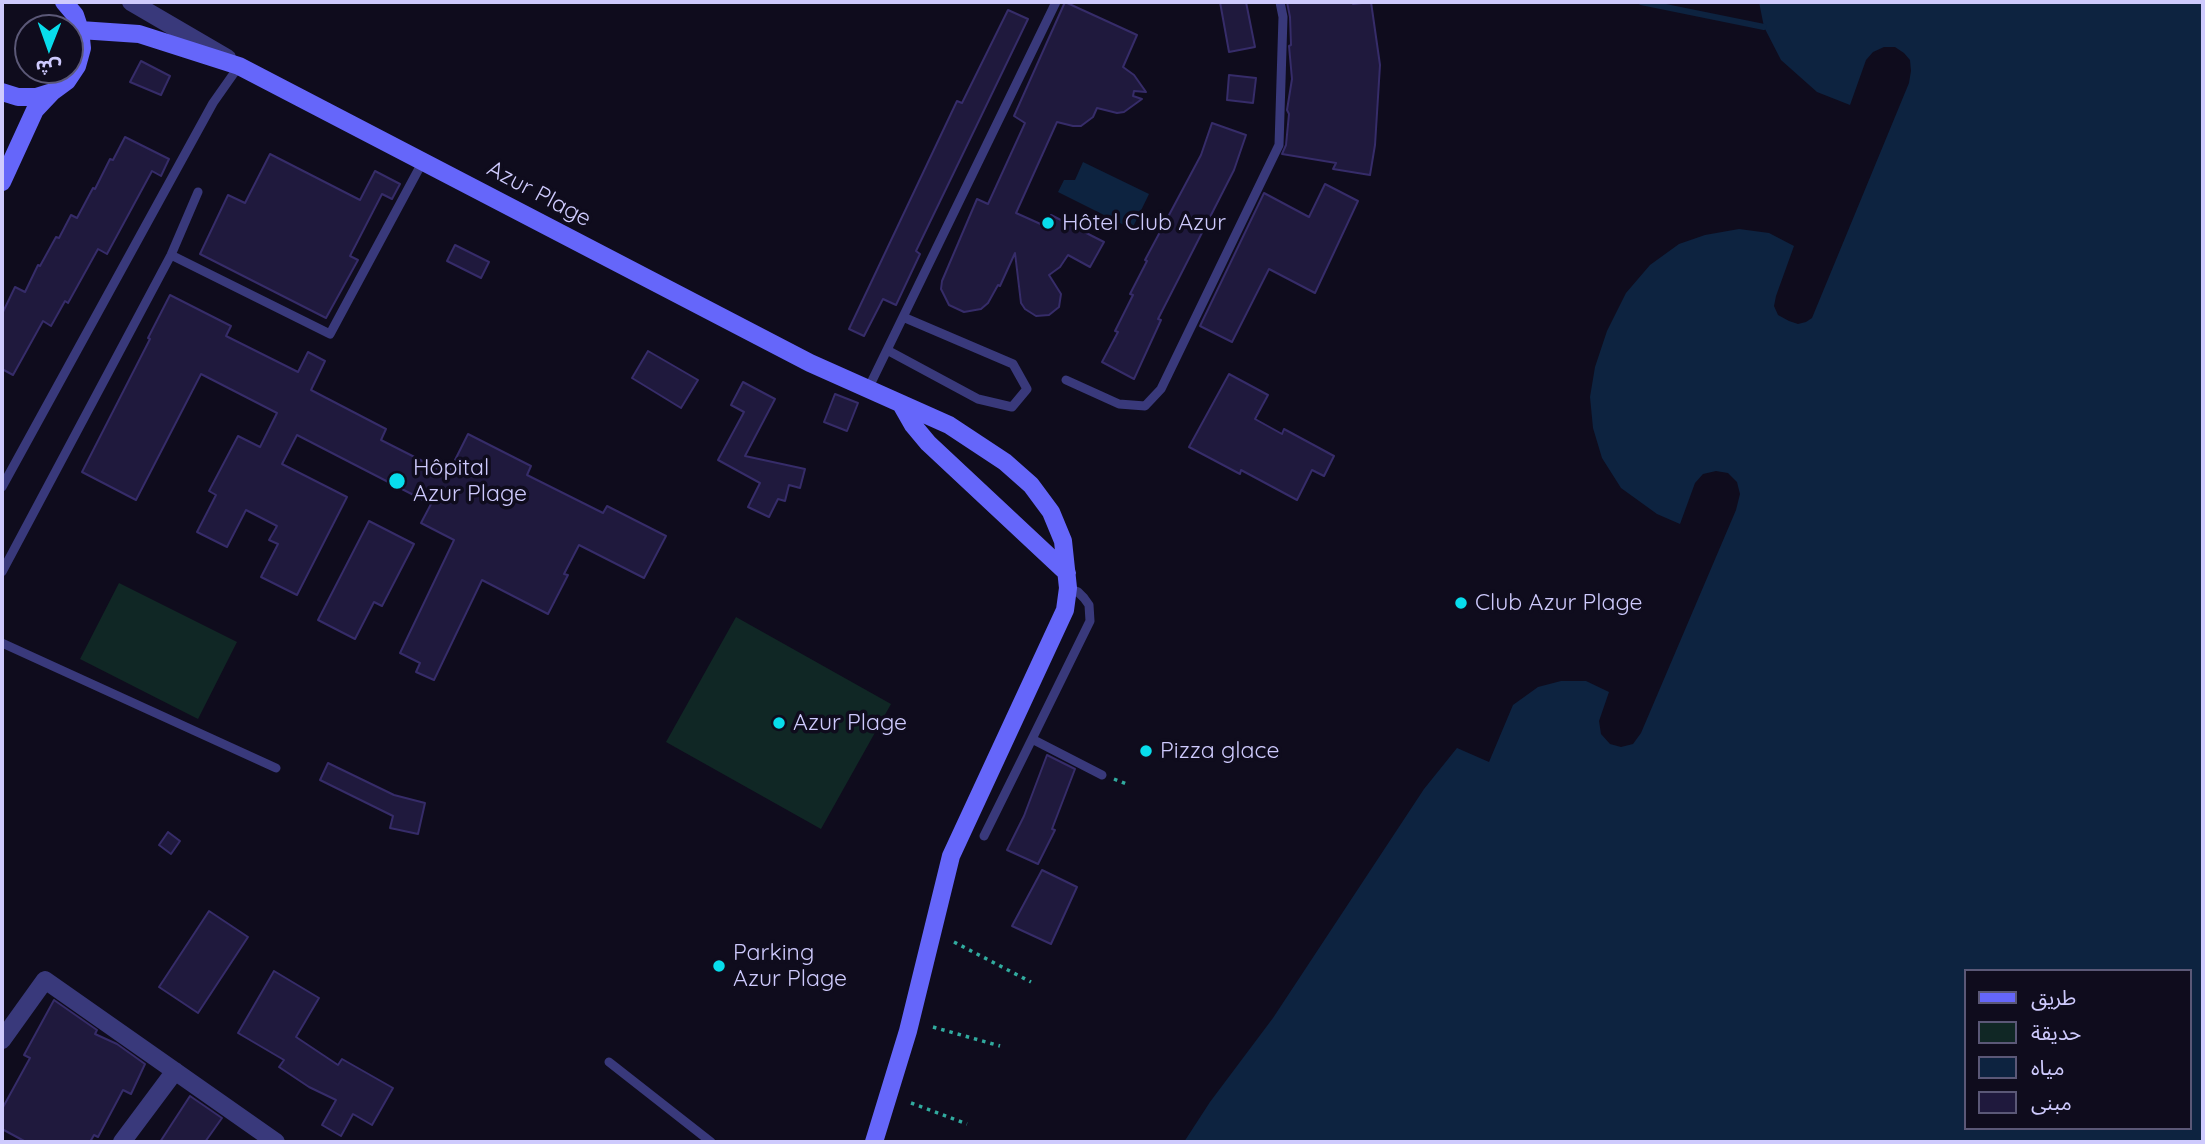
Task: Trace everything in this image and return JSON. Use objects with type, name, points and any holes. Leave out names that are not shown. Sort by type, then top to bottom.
[{"type":"street","name":"Azur Plage","points":[[131,2],[239,66],[422,163],[810,363],[965,434],[1005,462],[1031,485],[1051,512],[1063,541],[1068,581],[1065,610],[951,856],[908,1031],[874,1142]]},
{"type":"street","points":[[84,30],[139,34],[239,66]]},
{"type":"street","points":[[2,181],[35,110],[62,84]]},
{"type":"street","points":[[2,92],[19,97],[36,97],[52,92]]},
{"type":"street","points":[[901,404],[928,443],[1068,581]]},
{"type":"street","points":[[2,1040],[45,980],[276,1142]]},
{"type":"street","points":[[122,1142],[175,1071]]},
{"type":"lane","points":[[868,389],[1056,2]]},
{"type":"lane","points":[[1066,380],[1119,404],[1145,406],[1161,388],[1279,145],[1283,17],[1280,2]]},
{"type":"lane","points":[[2,487],[213,103],[239,66]]},
{"type":"lane","points":[[171,255],[330,334],[422,163]]},
{"type":"lane","points":[[2,572],[171,255],[198,192]]},
{"type":"lane","points":[[887,350],[978,399],[1013,407],[1027,389],[1013,364],[903,317]]},
{"type":"lane","points":[[984,836],[1090,621],[1088,605],[1068,581]]},
{"type":"lane","points":[[2,643],[276,768]]},
{"type":"lane","points":[[1032,740],[1102,775]]},
{"type":"lane","points":[[610,1062],[711,1142]]},
{"type":"path","points":[[954,942],[1031,982]]},
{"type":"path","points":[[933,1027],[1000,1046]]},
{"type":"path","points":[[911,1103],[967,1124]]},
{"type":"green space","points":[[119,583],[237,642],[198,719],[80,659]]},
{"type":"green space","name":"Azur Plage","points":[[736,617],[891,704],[821,829],[666,742]]},
{"type":"water","points":[[1759,2],[2203,2],[2203,1142],[1184,1142],[1210,1102],[1273,1018],[1424,789],[1457,748],[1489,762],[1513,705],[1538,687],[1561,681],[1586,681],[1609,692],[1599,721],[1601,734],[1610,744],[1621,747],[1633,744],[1641,733],[1736,510],[1740,494],[1737,482],[1728,473],[1716,471],[1703,474],[1695,483],[1680,524],[1657,514],[1621,488],[1602,458],[1593,428],[1590,397],[1595,367],[1607,331],[1626,293],[1650,265],[1679,244],[1705,235],[1739,229],[1769,233],[1794,246],[1774,306],[1778,315],[1798,324],[1812,318],[1909,83],[1911,71],[1910,60],[1895,47],[1884,47],[1873,52],[1866,60],[1850,105],[1817,92],[1781,60],[1764,27]]},
{"type":"water","points":[[1083,162],[1149,194],[1132,229],[1058,192],[1064,180],[1075,180]]},
{"type":"building","points":[[1065,2],[1137,35],[1123,67],[1134,75],[1146,92],[1134,91],[1133,96],[1142,99],[1124,112],[1097,108],[1093,117],[1081,126],[1057,122],[1016,213],[1045,226],[1051,215],[1104,242],[1090,267],[1068,255],[1060,267],[1049,275],[1061,294],[1059,307],[1049,315],[1036,316],[1021,303],[1015,253],[1000,286],[998,285],[988,303],[981,309],[964,312],[949,305],[941,289],[942,281],[977,199],[988,204],[1025,123],[1014,116]]},
{"type":"building","points":[[1220,2],[1246,2],[1255,47],[1229,52]]},
{"type":"building","points":[[1287,2],[1371,2],[1380,65],[1375,145],[1370,175],[1333,169],[1336,163],[1282,154],[1286,145],[1289,114],[1287,110],[1292,79]]},
{"type":"building","points":[[1008,10],[1028,19],[916,251],[920,254],[896,305],[883,299],[864,336],[849,329],[957,101],[962,103]]},
{"type":"building","points":[[141,61],[170,76],[161,95],[130,82]]},
{"type":"building","points":[[1229,75],[1256,78],[1253,103],[1227,100]]},
{"type":"building","points":[[1212,123],[1246,135],[1234,170],[1158,319],[1161,320],[1134,379],[1102,362],[1118,332],[1115,331],[1133,295],[1130,294],[1147,261],[1145,260],[1201,155]]},
{"type":"building","points":[[125,137],[169,159],[161,176],[152,171],[107,254],[98,249],[68,303],[65,301],[51,326],[43,321],[13,375],[2,369],[2,314],[15,287],[25,292],[38,265],[40,266],[56,237],[59,238],[71,215],[77,218]]},
{"type":"building","points":[[270,154],[360,200],[375,171],[400,184],[392,199],[382,194],[350,256],[358,260],[326,318],[200,254],[228,195],[245,203]]},
{"type":"building","points":[[1325,184],[1358,201],[1315,293],[1269,269],[1232,342],[1200,326],[1264,193],[1309,217]]},
{"type":"building","points":[[455,245],[489,262],[481,278],[447,261]]},
{"type":"building","points":[[170,295],[231,326],[226,336],[298,372],[308,352],[325,361],[311,390],[386,429],[381,440],[448,474],[468,434],[531,466],[527,475],[603,513],[607,506],[666,536],[644,578],[579,545],[564,574],[568,575],[548,614],[482,580],[434,680],[416,672],[420,663],[400,653],[454,540],[421,523],[431,504],[297,435],[282,464],[347,497],[297,595],[261,577],[278,544],[269,540],[277,526],[246,510],[227,547],[197,532],[216,495],[209,491],[238,436],[260,447],[277,413],[201,374],[136,500],[82,472]]},
{"type":"building","points":[[648,351],[698,380],[681,408],[632,378]]},
{"type":"building","points":[[1229,374],[1268,395],[1255,419],[1282,434],[1284,429],[1334,456],[1324,476],[1312,470],[1297,500],[1241,470],[1240,474],[1189,447]]},
{"type":"building","points":[[743,382],[775,399],[745,456],[805,469],[800,488],[789,485],[785,501],[778,499],[769,517],[748,507],[760,483],[718,460],[744,412],[731,405]]},
{"type":"building","points":[[835,394],[858,403],[847,431],[824,422]]},
{"type":"building","points":[[369,521],[414,544],[382,606],[374,602],[355,639],[318,620]]},
{"type":"building","points":[[1047,755],[1075,769],[1052,829],[1055,830],[1038,864],[1007,850],[1024,816]]},
{"type":"building","points":[[328,763],[394,795],[425,803],[418,834],[390,828],[393,816],[320,780]]},
{"type":"building","points":[[168,832],[180,841],[171,854],[159,845]]},
{"type":"building","points":[[1042,870],[1077,887],[1051,944],[1012,926]]},
{"type":"building","points":[[209,911],[248,937],[198,1013],[159,987]]},
{"type":"building","points":[[274,971],[319,998],[296,1037],[338,1065],[342,1059],[393,1088],[372,1125],[353,1114],[341,1136],[322,1125],[336,1100],[309,1087],[279,1067],[284,1060],[238,1033]]},
{"type":"building","points":[[54,1000],[97,1030],[95,1034],[117,1044],[145,1064],[131,1094],[123,1090],[98,1137],[94,1135],[90,1142],[26,1142],[2,1129],[2,1109],[30,1058],[24,1055]]},
{"type":"building","points":[[190,1096],[222,1118],[205,1142],[160,1142]]},
{"type":"waterway","points":[[1641,2],[1764,27]]},
{"type":"place","name":"Hôtel Club Azur","points":[[1048,223]]},
{"type":"place","name":"Hôpital Azur Plage","points":[[397,481]]},
{"type":"place","name":"Club Azur Plage","points":[[1461,603]]},
{"type":"place","name":"Azur Plage","points":[[779,723]]},
{"type":"place","name":"Pizza glace","points":[[1146,751]]},
{"type":"place","name":"Parking Azur Plage","points":[[719,966]]}]
